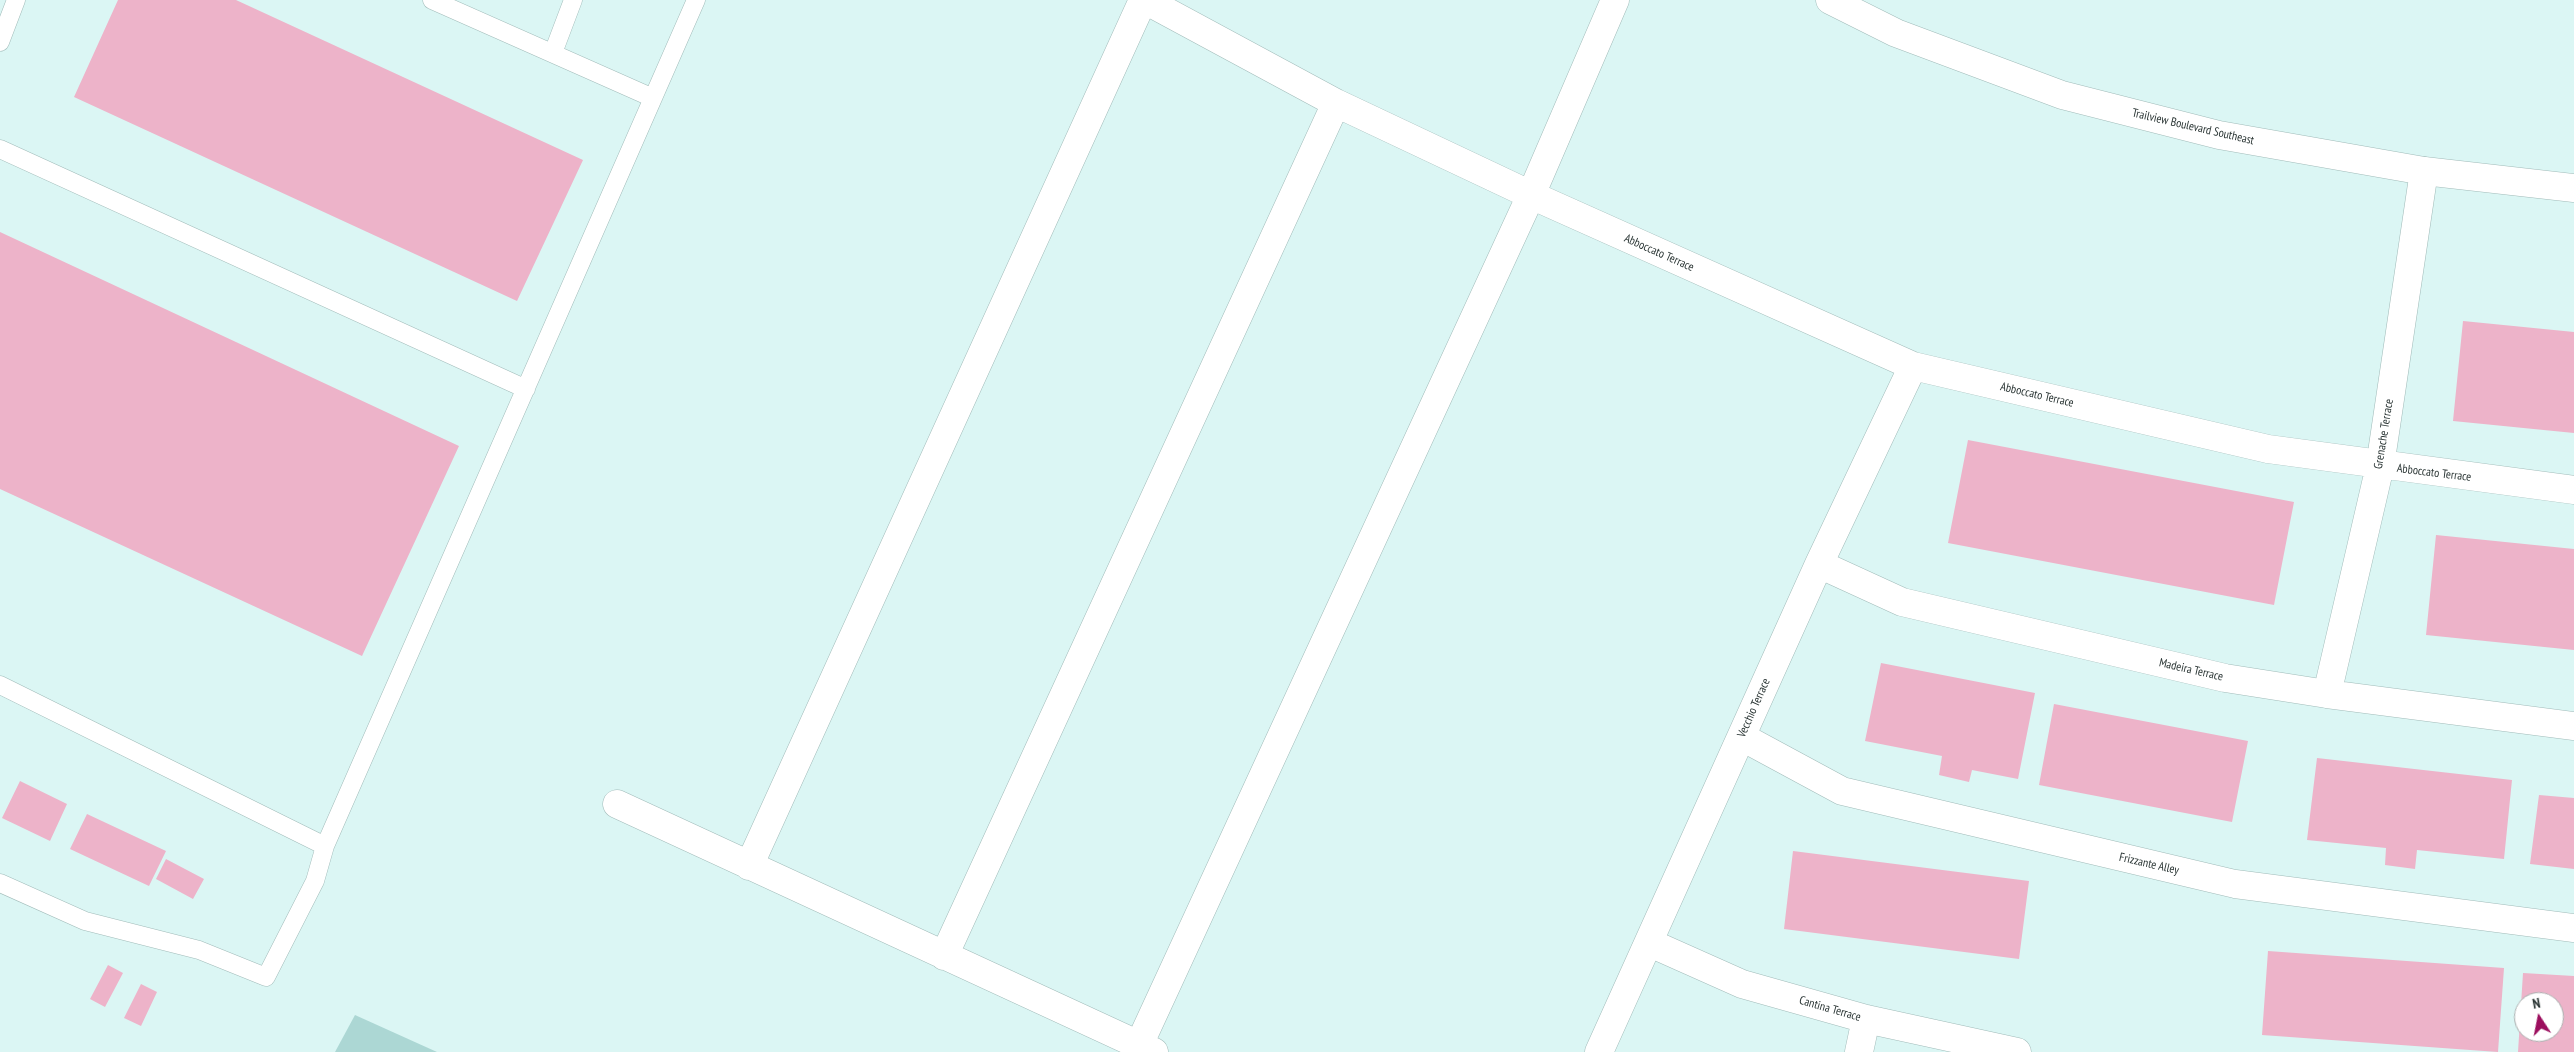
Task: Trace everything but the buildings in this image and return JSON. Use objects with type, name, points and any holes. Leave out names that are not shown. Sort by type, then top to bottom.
[{"type":"street","name":"Abboccato Terrace","points":[[1144,0],[1336,103],[1530,196],[1913,366],[2268,449],[2380,466],[2574,490]]},
{"type":"street","points":[[748,866],[1144,0]]},
{"type":"street","points":[[617,804],[1146,1049],[1530,196],[1615,0]]},
{"type":"street","name":"Trailview Boulevard Southeast","points":[[1830,0],[1896,33],[2062,95],[2219,135],[2424,171],[2574,188]]},
{"type":"street","points":[[944,956],[1336,103]]},
{"type":"street","name":"Grenache Terrace","points":[[2326,694],[2380,466],[2424,171]]},
{"type":"street","name":"Vecchio Terrace","points":[[1599,1052],[1650,943],[1819,564],[1913,366]]},
{"type":"street","name":"Madeira Terrace","points":[[1819,564],[1902,602],[2225,678],[2326,694],[2574,726]]},
{"type":"street","name":"Frizzante Alley","points":[[1742,737],[1842,791],[2236,884],[2574,928]]},
{"type":"street","name":"Cantina Terrace","points":[[1650,943],[1742,984],[1866,1019],[2017,1052]]},
{"type":"street","points":[[1859,1052],[1866,1019]]},
{"type":"lane","points":[[0,42],[16,0]]},
{"type":"lane","points":[[432,0],[653,98]]},
{"type":"lane","points":[[553,53],[574,0]]},
{"type":"lane","points":[[0,883],[85,921],[199,950],[266,977],[315,881],[325,846],[696,0]]},
{"type":"lane","points":[[0,149],[526,389]]},
{"type":"lane","points":[[0,685],[325,846]]},
{"type":"shaded area","points":[[355,1015],[437,1052],[335,1052]]}]
